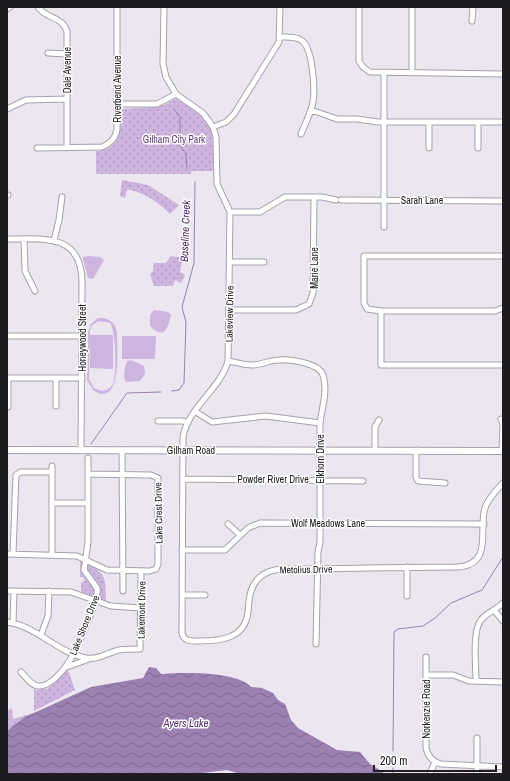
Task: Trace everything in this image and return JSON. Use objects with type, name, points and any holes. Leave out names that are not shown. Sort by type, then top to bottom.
[{"type":"street","name":"Dale Avenue","points":[[38,7],[43,13],[58,19],[64,24],[67,32],[67,148]]},
{"type":"street","name":"Riverbend Avenue","points":[[37,148],[99,148],[111,142],[116,133],[117,7]]},
{"type":"street","points":[[164,7],[164,71],[168,83],[176,94],[203,113],[214,127],[226,122],[234,114],[278,44],[280,37],[280,7]]},
{"type":"street","points":[[359,7],[359,61],[363,67],[370,72],[384,74],[503,74]]},
{"type":"street","points":[[412,7],[412,73]]},
{"type":"street","points":[[472,21],[473,7]]},
{"type":"street","points":[[280,37],[300,39],[308,48],[314,87],[311,110],[301,134]]},
{"type":"street","points":[[48,54],[67,54]]},
{"type":"street","points":[[384,74],[384,228]]},
{"type":"street","points":[[117,104],[157,104],[176,94]]},
{"type":"street","points":[[7,109],[26,100],[67,99]]},
{"type":"street","points":[[311,110],[337,119],[383,122],[503,122]]},
{"type":"street","points":[[429,148],[430,122]]},
{"type":"street","points":[[478,122],[478,148]]},
{"type":"street","name":"Lakeview Drive","points":[[182,632],[184,432],[188,423],[224,371],[228,361],[230,310],[230,212],[217,184],[216,137],[214,127]]},
{"type":"street","points":[[54,240],[59,220],[62,197]]},
{"type":"street","name":"Sarah Lane","points":[[230,212],[260,212],[285,197],[314,197],[383,203],[503,201]]},
{"type":"street","name":"Marie Lane","points":[[230,310],[296,310],[309,304],[313,293],[314,197]]},
{"type":"street","name":"Honeywood Street","points":[[7,239],[54,240],[72,251],[82,268],[81,450]]},
{"type":"street","points":[[24,239],[25,270],[35,290]]},
{"type":"street","points":[[502,310],[369,310],[364,306],[364,256],[503,256]]},
{"type":"street","points":[[230,262],[264,262]]},
{"type":"street","points":[[381,310],[381,365],[503,365]]},
{"type":"street","points":[[7,336],[82,336]]},
{"type":"street","name":"Elkhorn Drive","points":[[228,361],[254,365],[282,360],[321,367],[324,378],[324,388],[320,423],[320,523],[316,644]]},
{"type":"street","points":[[8,407],[8,378],[82,378]]},
{"type":"street","points":[[56,378],[56,406]]},
{"type":"street","points":[[196,412],[212,422],[266,416],[320,423]]},
{"type":"street","name":"Gilham Road","points":[[7,450],[503,451],[503,426],[501,419]]},
{"type":"street","points":[[376,450],[375,427],[380,420]]},
{"type":"street","points":[[158,421],[188,423]]},
{"type":"street","points":[[122,450],[123,591]]},
{"type":"street","points":[[416,450],[416,477],[418,482],[445,483]]},
{"type":"street","name":"Lake Shore Drive","points":[[21,672],[34,685],[39,687],[45,686],[64,668],[73,654],[96,601],[97,588],[84,572],[88,542],[88,458]]},
{"type":"street","points":[[13,554],[16,475],[20,472],[52,469],[52,555]]},
{"type":"street","name":"Lake Crest Drive","points":[[88,474],[153,475],[158,478],[158,564],[156,569],[141,571]]},
{"type":"street","name":"Powder River Drive","points":[[183,479],[320,479],[363,481]]},
{"type":"street","name":"Metolius Drive","points":[[182,632],[185,639],[189,641],[218,641],[236,634],[244,624],[247,616],[250,591],[260,577],[267,572],[277,569],[457,567],[470,564],[476,560],[482,549],[486,506],[503,483]]},
{"type":"street","points":[[52,503],[88,503]]},
{"type":"street","name":"Wolf Meadows Lane","points":[[182,550],[225,550],[250,526],[260,523],[484,524]]},
{"type":"street","points":[[228,524],[240,535]]},
{"type":"street","points":[[7,554],[77,556],[86,559],[104,570],[141,571]]},
{"type":"street","points":[[407,567],[407,596]]},
{"type":"street","name":"Lakemont Drive","points":[[90,659],[119,650],[140,649],[141,571]]},
{"type":"street","points":[[7,591],[71,592],[115,607],[141,608]]},
{"type":"street","points":[[13,623],[14,591]]},
{"type":"street","points":[[41,635],[48,616],[49,591]]},
{"type":"street","points":[[182,595],[205,595]]},
{"type":"street","points":[[476,681],[477,627],[483,618],[495,611],[503,603]]},
{"type":"street","points":[[495,611],[503,621]]},
{"type":"street","points":[[7,622],[13,623],[41,635],[49,643],[73,654],[90,659]]},
{"type":"street","name":"Norkenzie Road","points":[[426,657],[426,748],[428,755],[435,762]]},
{"type":"street","points":[[64,668],[90,659]]},
{"type":"street","points":[[426,675],[453,676],[467,681],[503,682]]},
{"type":"street","points":[[477,738],[477,774]]},
{"type":"street","points":[[430,774],[435,762],[503,767]]},
{"type":"green space","name":"Gilham City Park","points":[[174,99],[177,99],[200,114],[210,128],[213,144],[213,171],[191,171],[191,174],[96,174],[96,151],[112,146],[116,141],[118,136],[119,116],[121,109],[154,107],[164,105]]},
{"type":"green space","points":[[122,180],[148,185],[179,205],[170,214],[155,201],[145,195],[127,189],[125,198],[120,196]]},
{"type":"green space","points":[[171,256],[183,258],[180,272],[185,275],[181,283],[175,280],[173,286],[154,286],[150,274],[153,271],[154,263],[166,263]]},
{"type":"green space","points":[[83,257],[100,257],[104,260],[93,279],[88,278],[83,259]]},
{"type":"green space","points":[[154,310],[168,312],[171,315],[165,331],[159,332],[150,326],[150,315]]},
{"type":"green space","points":[[98,318],[108,319],[115,326],[117,333],[117,362],[114,384],[109,392],[103,394],[93,390],[87,380],[88,332],[91,324]],"holes":[[[99,321],[110,323],[115,343],[114,379],[111,387],[102,391],[94,388],[89,379],[90,330],[92,325]]]},
{"type":"green space","points":[[90,335],[113,335],[113,369],[90,368]]},
{"type":"green space","points":[[122,336],[156,336],[155,359],[122,359]]},
{"type":"green space","points":[[131,360],[144,366],[145,374],[140,381],[126,382],[125,380],[124,372],[126,363],[127,361]]},
{"type":"green space","points":[[80,559],[95,568],[102,575],[105,585],[106,602],[81,592],[81,583],[85,580],[83,577],[80,577]]},
{"type":"green space","points":[[68,670],[75,690],[34,711],[34,690],[47,689]]},
{"type":"green space","points":[[12,708],[13,719],[33,713],[7,731],[7,711]]},
{"type":"water","name":"Ayers Lake","points":[[149,667],[156,668],[161,674],[195,673],[222,675],[244,682],[251,687],[262,688],[273,693],[278,700],[285,704],[291,720],[298,728],[337,750],[360,752],[370,764],[383,772],[383,774],[240,774],[227,770],[194,774],[7,774],[7,731],[25,717],[91,687],[143,678]]},
{"type":"waterway","points":[[173,108],[180,117],[180,145],[186,154],[187,168]]},
{"type":"waterway","name":"Baseline Creek","points":[[172,391],[179,390],[184,383],[186,322],[182,307],[194,263],[195,182]]},
{"type":"waterway","name":"Baseline Creek","points":[[91,444],[127,393],[161,392]]},
{"type":"waterway","points":[[393,751],[394,632],[398,629],[423,626],[435,618],[451,603],[482,590],[503,557]]},
{"type":"waterway","points":[[393,768],[393,774]]}]
